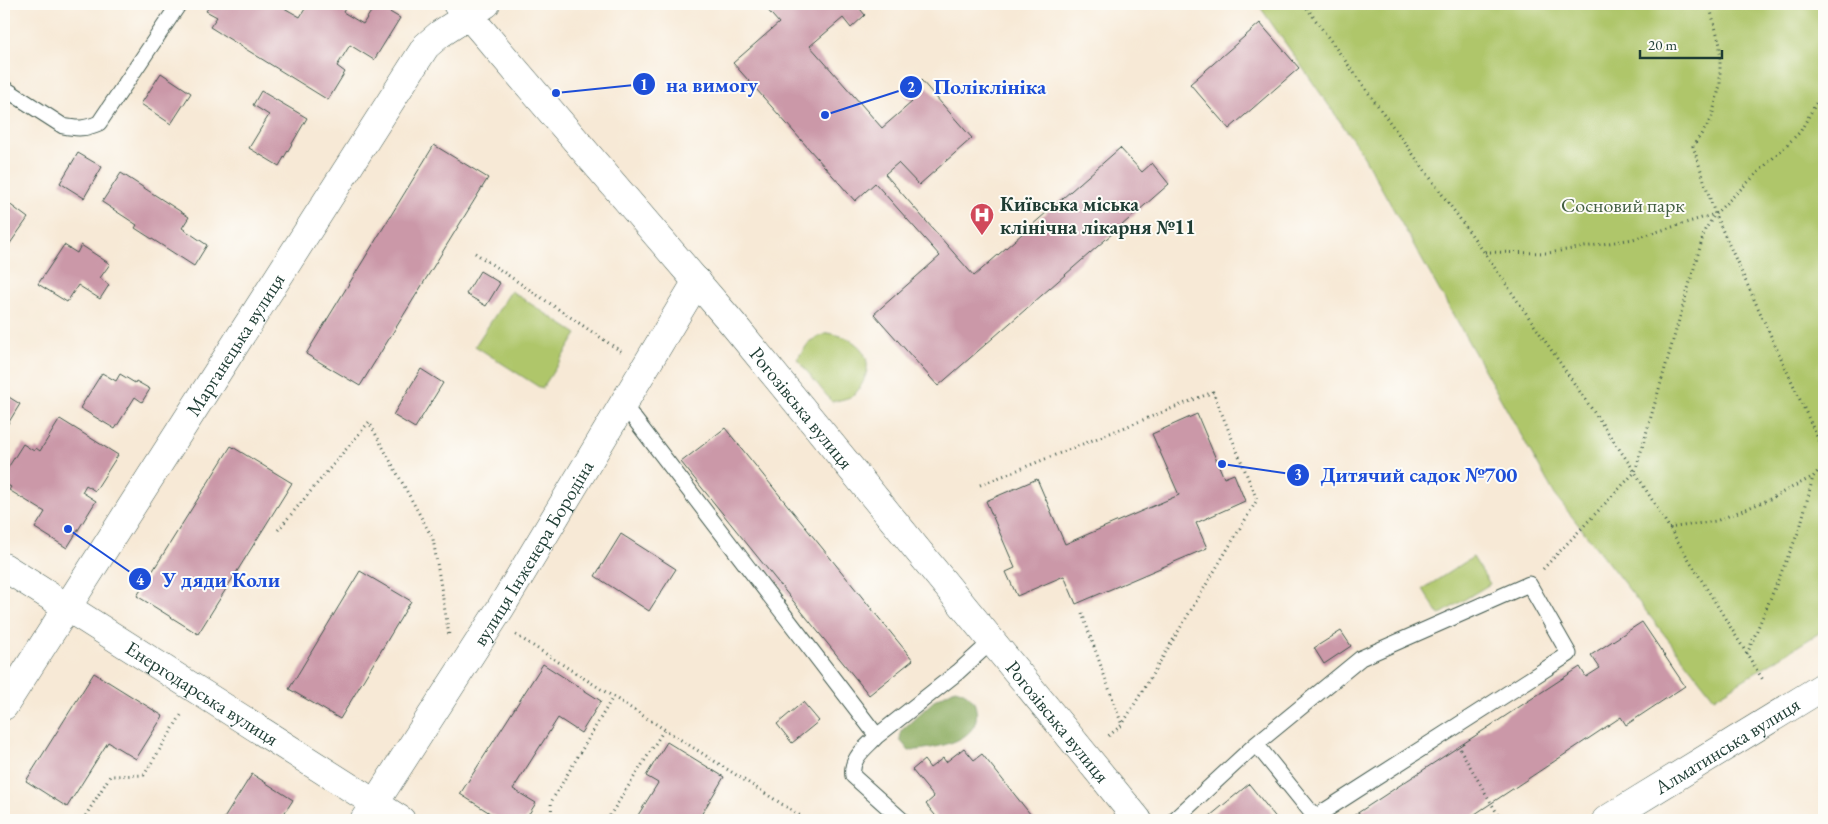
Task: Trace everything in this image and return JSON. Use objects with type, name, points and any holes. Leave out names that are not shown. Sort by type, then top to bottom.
[{"type":"street","name":"Рогозівська вулиця","points":[[471,8],[1138,820]]},
{"type":"street","name":"Марганецька вулиця","points":[[4,706],[426,46],[471,8]]},
{"type":"street","name":"вулиця Інженера Бородіна","points":[[369,812],[493,620],[696,281]]},
{"type":"street","name":"Енергодарська вулиця","points":[[4,567],[369,812],[401,820]]},
{"type":"street","name":"Алматинська вулиця","points":[[1606,820],[1824,686]]},
{"type":"lane","points":[[4,88],[63,126],[88,128],[99,122],[179,4]]},
{"type":"lane","points":[[623,404],[877,736]]},
{"type":"lane","points":[[1174,820],[1256,744],[1361,658],[1529,584],[1569,654],[1315,817],[1256,744]]},
{"type":"lane","points":[[902,820],[853,776],[852,768],[857,757],[877,736],[958,672],[991,642]]},
{"type":"path","points":[[1304,4],[1484,252],[1635,472],[1763,680]]},
{"type":"path","points":[[1710,4],[1720,46],[1720,85],[1710,120],[1693,146],[1715,214],[1824,452]]},
{"type":"path","points":[[1529,584],[1635,472],[1705,230],[1715,214],[1800,132],[1824,89]]},
{"type":"path","points":[[1484,252],[1548,253],[1633,239],[1715,214]]},
{"type":"path","points":[[475,253],[624,354]]},
{"type":"path","points":[[980,485],[1213,392],[1257,500],[1122,725],[1114,731]]},
{"type":"path","points":[[278,530],[368,422],[433,539],[450,639]]},
{"type":"path","points":[[1669,528],[1716,521],[1768,500],[1813,477],[1824,464]]},
{"type":"path","points":[[1746,654],[1800,528],[1813,477]]},
{"type":"path","points":[[1082,613],[1122,725]]},
{"type":"path","points":[[493,620],[807,820]]},
{"type":"path","points":[[552,820],[551,802],[613,697]]},
{"type":"path","points":[[83,820],[110,776],[144,775],[184,710]]},
{"type":"path","points":[[607,820],[664,730]]},
{"type":"path","points":[[1449,731],[1501,820]]},
{"type":"path","points":[[4,817],[8,820]]},
{"type":"green space","name":"Сосновий парк","points":[[1258,4],[1824,4],[1824,630],[1714,698],[1555,495],[1360,150]]},
{"type":"green space","points":[[511,291],[577,334],[542,389],[475,346]]},
{"type":"green space","points":[[827,333],[854,342],[865,355],[867,363],[867,372],[855,394],[849,398],[832,402],[797,359],[810,341]]},
{"type":"green space","points":[[1473,557],[1490,584],[1439,615],[1423,589]]},
{"type":"green space","points":[[955,689],[967,694],[974,702],[976,718],[973,728],[955,741],[931,748],[909,751],[900,740],[901,731],[936,699]]},
{"type":"building","points":[[211,4],[277,4],[300,17],[308,4],[348,4],[343,12],[363,24],[376,4],[400,18],[374,60],[350,45],[337,66],[345,72],[328,100],[210,27],[217,17],[206,11]]},
{"type":"building","points":[[769,4],[856,4],[865,15],[851,28],[843,18],[810,46],[882,128],[912,102],[904,94],[921,80],[972,138],[919,185],[898,163],[885,174],[974,276],[1120,148],[1142,172],[1152,163],[1169,184],[938,386],[874,314],[940,256],[875,183],[855,201],[733,63],[779,23],[765,7]]},
{"type":"building","points":[[1260,23],[1299,68],[1229,129],[1190,84]]},
{"type":"building","points":[[161,73],[191,93],[171,124],[141,104]]},
{"type":"building","points":[[261,91],[307,118],[279,166],[249,148],[269,115],[253,105]]},
{"type":"building","points":[[434,145],[488,178],[360,386],[306,354]]},
{"type":"building","points":[[78,153],[102,167],[84,198],[60,183]]},
{"type":"building","points":[[121,173],[189,217],[182,228],[207,245],[194,266],[135,228],[137,225],[102,202]]},
{"type":"building","points":[[4,200],[28,218],[4,252]]},
{"type":"building","points":[[64,245],[77,253],[81,245],[110,264],[100,278],[109,285],[100,299],[78,285],[67,302],[38,284]]},
{"type":"building","points":[[480,271],[500,283],[486,306],[466,294]]},
{"type":"building","points":[[421,369],[443,383],[415,428],[393,415]]},
{"type":"building","points":[[102,373],[116,381],[120,374],[150,389],[142,402],[135,397],[115,429],[80,408]]},
{"type":"building","points":[[4,394],[20,404],[4,430]]},
{"type":"building","points":[[1197,414],[1224,478],[1234,474],[1245,501],[1196,523],[1207,548],[1076,604],[1064,576],[1017,596],[1006,572],[1015,568],[986,501],[1037,479],[1065,544],[1179,495],[1152,434]]},
{"type":"building","points":[[60,419],[118,455],[95,491],[86,485],[82,492],[96,501],[67,548],[35,528],[45,512],[9,490],[11,487],[4,483],[4,474],[23,444],[34,451],[36,448],[40,451]]},
{"type":"building","points":[[725,428],[913,660],[869,695],[681,462]]},
{"type":"building","points":[[231,446],[292,483],[198,634],[137,596]]},
{"type":"building","points":[[621,534],[676,569],[649,611],[595,576]]},
{"type":"building","points":[[360,571],[411,601],[340,719],[289,689]]},
{"type":"building","points":[[1642,622],[1685,686],[1626,725],[1621,717],[1466,820],[1347,820],[1580,667],[1586,677],[1600,668],[1591,655]]},
{"type":"building","points":[[1341,631],[1351,646],[1324,664],[1314,648]]},
{"type":"building","points":[[543,664],[601,701],[581,733],[558,718],[513,789],[536,803],[525,820],[501,820],[460,794]]},
{"type":"building","points":[[94,673],[163,716],[136,759],[108,742],[67,807],[26,781]]},
{"type":"building","points":[[803,702],[819,721],[792,743],[777,724]]},
{"type":"building","points":[[667,742],[724,777],[698,820],[635,820],[658,783],[646,776]]},
{"type":"building","points":[[964,748],[974,760],[982,754],[1035,820],[939,820],[926,804],[934,797],[912,770],[924,760],[930,768],[943,758],[946,762]]},
{"type":"building","points":[[252,774],[293,800],[280,820],[223,820]]},
{"type":"building","points":[[1249,784],[1278,820],[1205,820]]},
{"type":"place","name":"на вимогу","points":[[556,93]]},
{"type":"place","name":"Поліклініка","points":[[825,115]]},
{"type":"place","name":"Київська міська клінічна лікарня №11","points":[[982,236]]},
{"type":"place","name":"Дитячий садок №700","points":[[1222,464]]},
{"type":"place","name":"У дяди Коли","points":[[68,529]]}]
